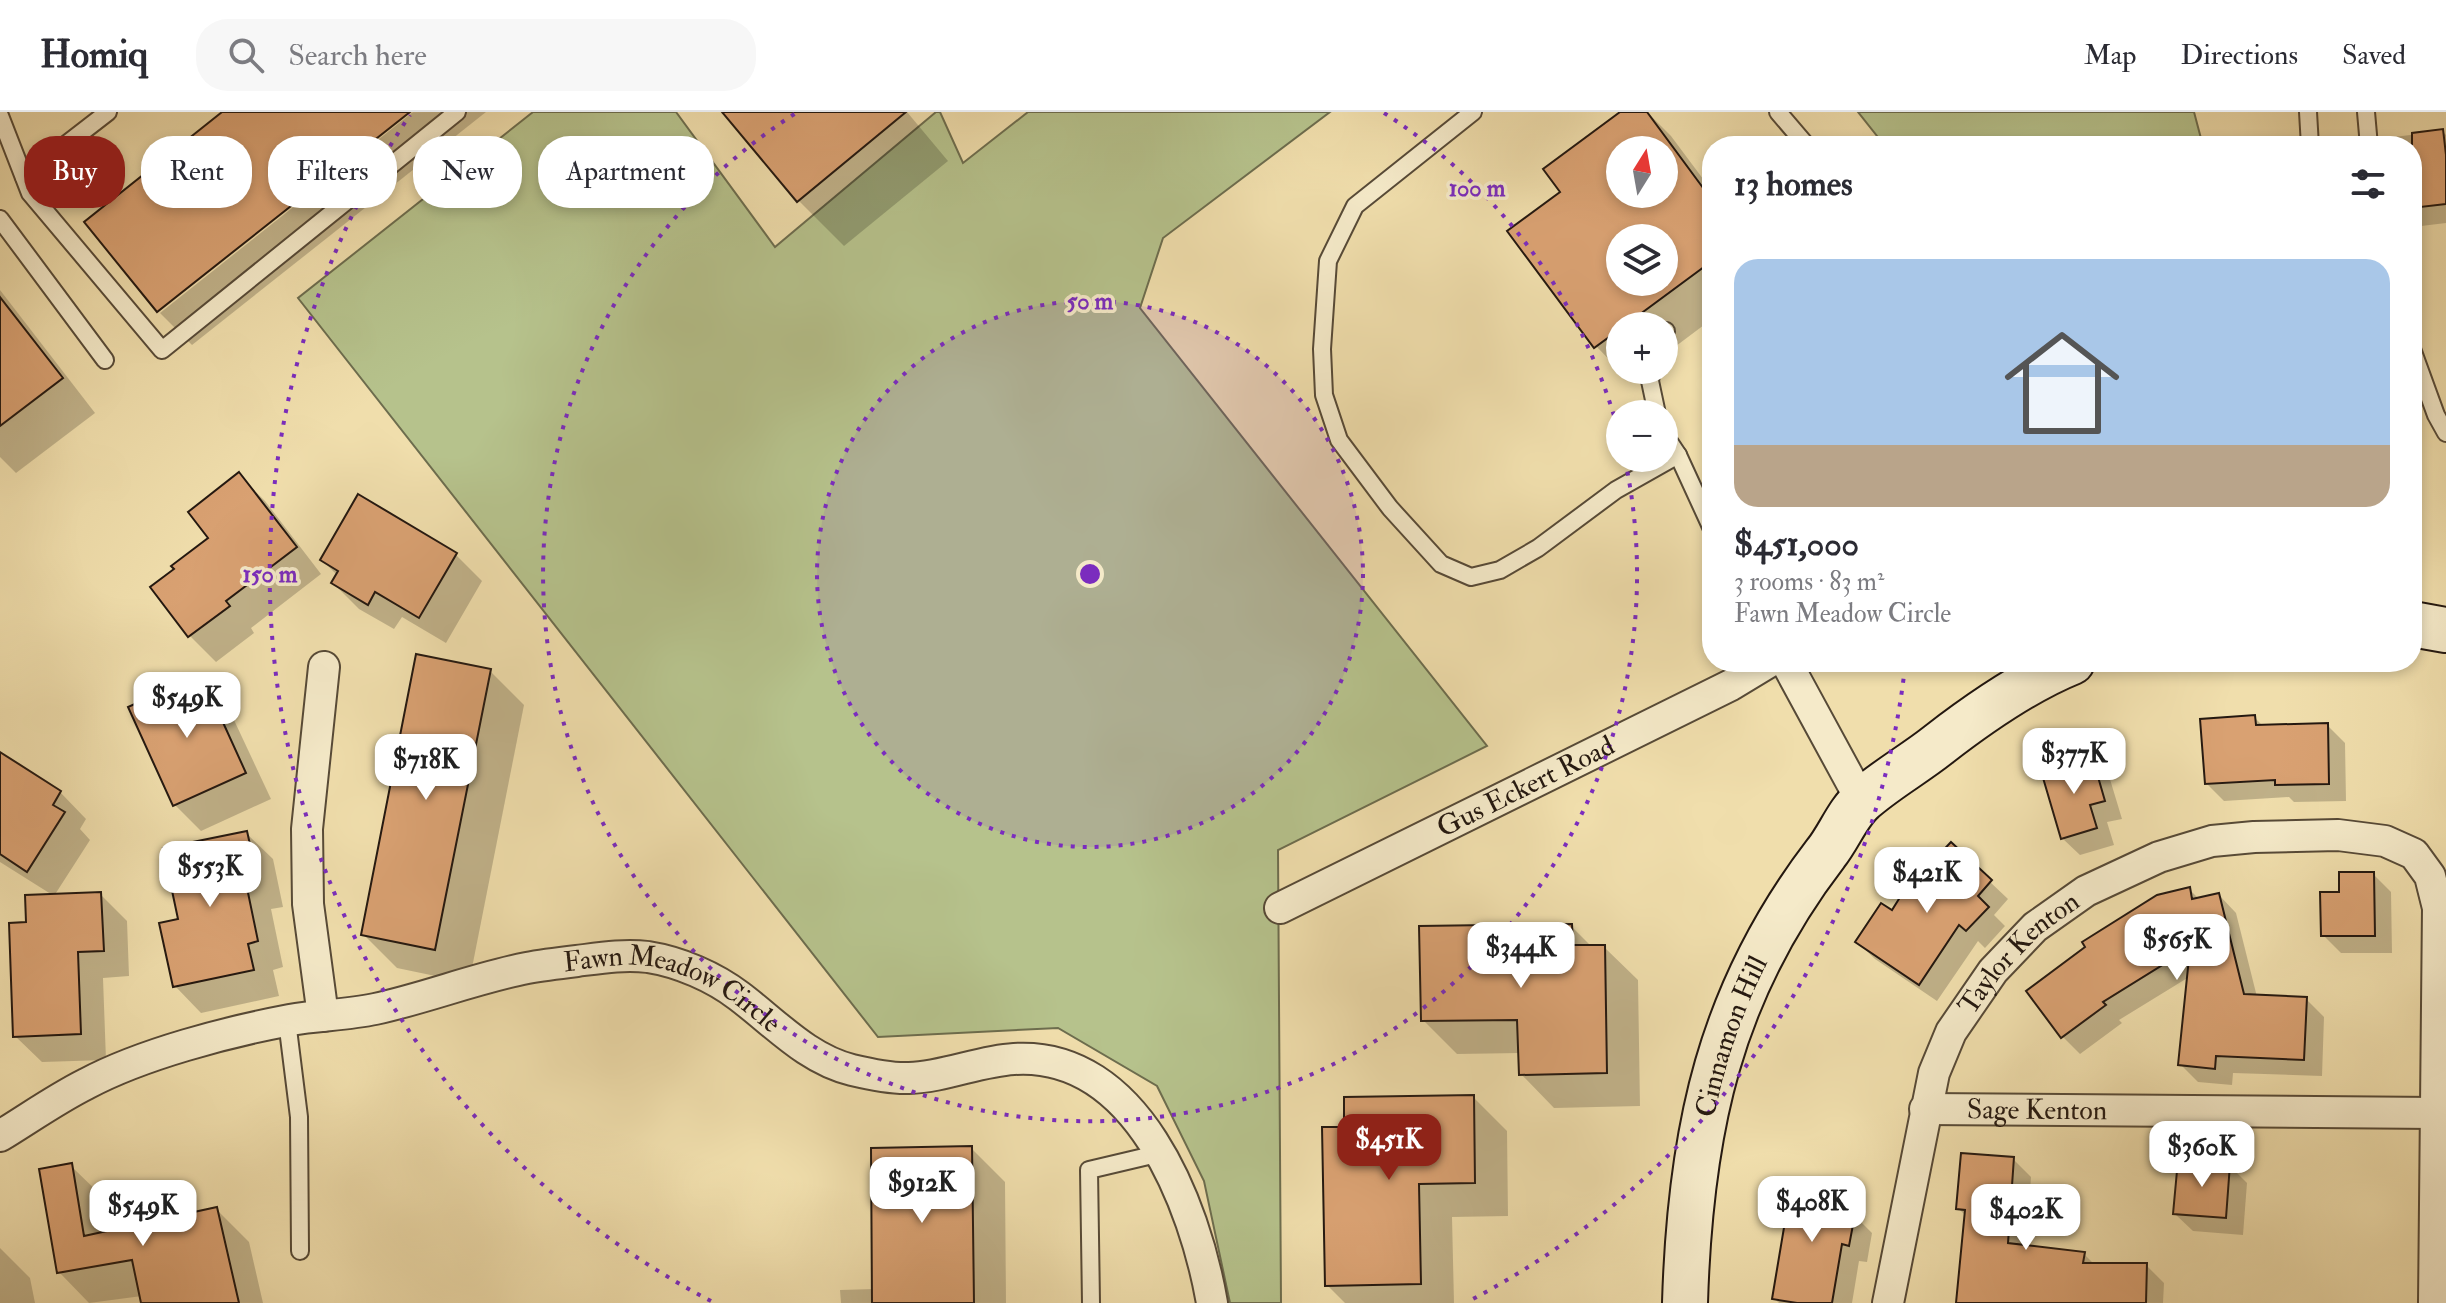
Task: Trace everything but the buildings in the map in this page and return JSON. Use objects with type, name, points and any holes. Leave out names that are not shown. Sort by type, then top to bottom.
[{"type":"street","points":[[2422,626],[2446,630]]},
{"type":"street","points":[[323,1016],[308,904],[307,829],[324,667]]},
{"type":"street","name":"Gus Eckert Road","points":[[1280,908],[1752,672]]},
{"type":"street","points":[[1791,672],[1861,800],[1961,727],[2054,672]]},
{"type":"street","name":"Cinnamon Hill","points":[[1685,1303],[1687,1231],[1693,1173],[1709,1088],[1729,1027],[1760,957],[1796,893],[1836,840],[1861,800]]},
{"type":"street","name":"Taylor Kenton","points":[[1888,1303],[1925,1109],[1934,1073],[1951,1032],[1993,971],[2035,927],[2086,891],[2159,857],[2212,841],[2338,835],[2385,841],[2414,854],[2430,876],[2438,908],[2436,1113]]},
{"type":"street","name":"Fawn Meadow Circle","points":[[0,1136],[87,1083],[143,1060],[220,1037],[287,1021],[374,1009],[527,968],[617,956],[648,957],[681,966],[712,980],[736,994],[806,1050],[850,1069],[906,1078],[1013,1059],[1039,1060],[1071,1066],[1097,1080],[1124,1106],[1161,1153],[1177,1182],[1206,1270],[1212,1303]]},
{"type":"street","name":"Sage Kenton","points":[[1925,1109],[2436,1113]]},
{"type":"street","points":[[2434,1303],[2436,1113]]},
{"type":"lane","points":[[77,136],[108,112]]},
{"type":"lane","points":[[43,208],[162,350],[457,112]]},
{"type":"lane","points":[[1473,112],[1355,206],[1332,251],[1328,261],[1322,349],[1324,395],[1339,440],[1390,508],[1441,564],[1471,577],[1500,570],[1538,548],[1616,490],[1648,472]]},
{"type":"lane","points":[[1778,112],[1798,136]]},
{"type":"lane","points":[[2308,112],[2309,136]]},
{"type":"lane","points":[[2366,112],[2368,136]]},
{"type":"lane","points":[[0,116],[24,177]]},
{"type":"lane","points":[[0,219],[105,360]]},
{"type":"lane","points":[[2422,376],[2446,433]]},
{"type":"lane","points":[[1678,455],[1702,507]]},
{"type":"lane","points":[[287,1021],[299,1117],[300,1251]]},
{"type":"lane","points":[[1091,1303],[1089,1170],[1161,1153]]},
{"type":"green space","points":[[533,112],[676,112],[694,136],[538,136],[538,208],[714,208],[714,164],[775,247],[936,112],[940,112],[963,163],[1028,112],[1330,112],[1163,238],[1140,308],[1487,746],[1278,850],[1281,1303],[1230,1303],[1204,1181],[1157,1086],[1058,1028],[878,1037],[298,298],[413,207],[522,208],[522,136],[503,136]]},
{"type":"green space","points":[[1858,112],[2194,112],[2200,136],[1877,136]]}]
